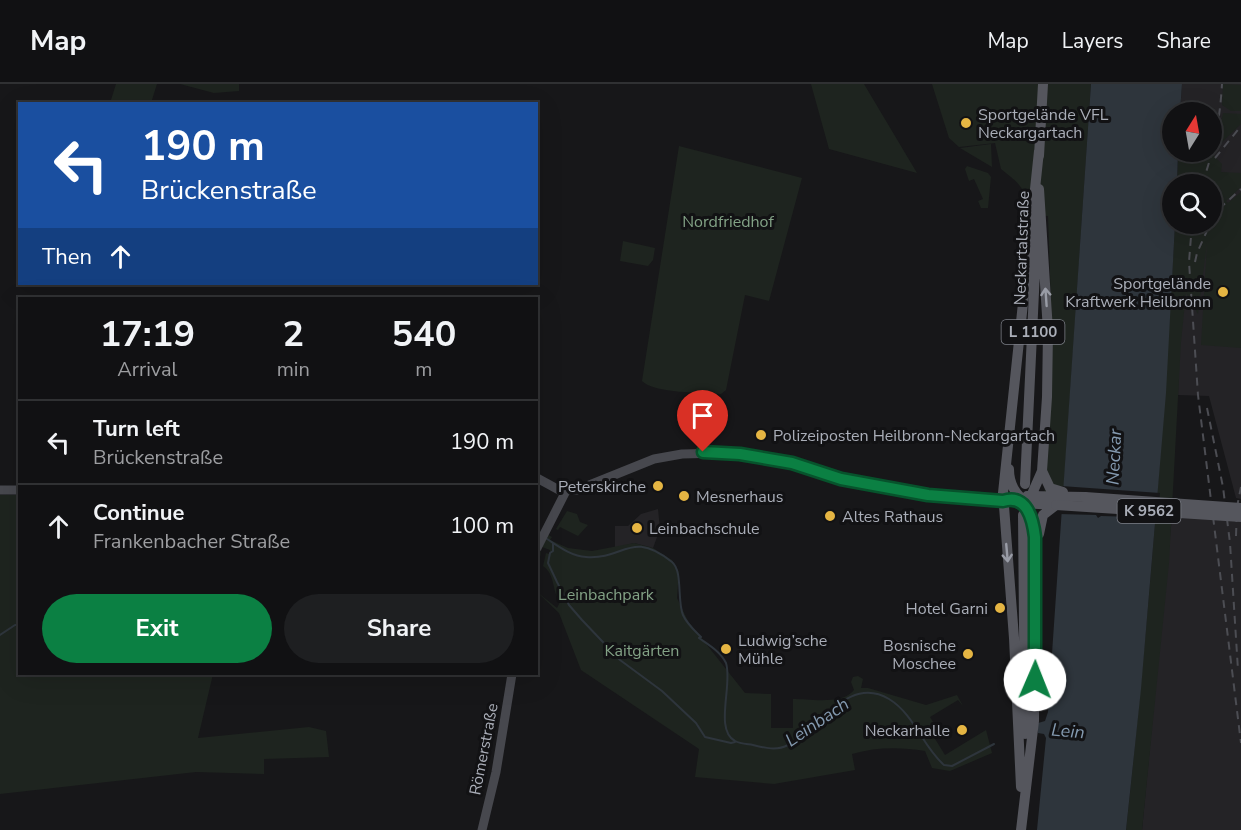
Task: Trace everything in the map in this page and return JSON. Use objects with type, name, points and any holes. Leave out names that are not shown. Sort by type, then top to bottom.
[{"type":"main road","name":"Neckartalstraße","points":[[1025,484],[1042,84]]},
{"type":"main road","points":[[1021,787],[1011,605],[1019,500],[1004,468],[1039,151]]},
{"type":"main road","points":[[1036,591],[1041,519],[1056,497],[1042,471],[1048,331],[1038,181]]},
{"type":"main road","points":[[1011,412],[1008,470],[1011,484],[1019,500],[1034,521],[1036,591],[1034,721],[1021,830]]},
{"type":"main road","name":"K 9562","points":[[566,491],[583,489],[654,459],[703,452],[740,454],[792,463],[841,479],[928,495],[1019,500],[1085,497],[1241,507]]},
{"type":"main road","points":[[1019,500],[1042,471]]},
{"type":"main road","points":[[538,479],[553,488],[566,491],[541,540]]},
{"type":"main road","points":[[0,490],[18,490]]},
{"type":"main road","name":"K 9562","points":[[1056,497],[1241,517]]},
{"type":"main road","points":[[1016,830],[1025,731],[1023,515]]},
{"type":"main road","name":"Römerstraße","points":[[482,830],[496,772],[512,675]]},
{"type":"shaded area","points":[[1182,84],[1241,84],[1241,499],[1236,498],[1209,396],[1178,395],[1181,266],[1205,234],[1222,234],[1222,174],[1201,174],[1189,162],[1222,162],[1222,102],[1181,102]]},
{"type":"shaded area","name":"Leinbachschule","points":[[658,509],[660,529],[653,548],[634,543],[615,548],[615,526],[628,526],[641,514]]},
{"type":"shaded area","points":[[1172,516],[1241,521],[1241,830],[1142,830]]},
{"type":"green space","points":[[116,84],[157,84],[151,102],[110,102]]},
{"type":"green space","points":[[180,84],[239,84],[239,91],[214,93]]},
{"type":"green space","points":[[811,84],[864,84],[917,173],[829,149]]},
{"type":"green space","points":[[932,84],[1091,84],[1063,499],[1044,499],[1052,333],[1048,216],[1031,215],[1026,210],[1020,186],[1001,169],[995,143],[959,147],[949,138]]},
{"type":"green space","points":[[1223,84],[1241,85],[1241,111],[1231,111],[1222,105]]},
{"type":"green space","points":[[1223,113],[1241,114],[1241,124],[1222,142]]},
{"type":"green space","points":[[991,144],[992,167],[960,148]]},
{"type":"green space","name":"Nordfriedhof","points":[[679,146],[802,178],[769,301],[745,295],[726,390],[721,394],[679,392],[657,388],[642,381]]},
{"type":"green space","points":[[1178,162],[1220,162],[1221,172],[1241,173],[1241,187],[1226,201],[1228,203],[1241,192],[1241,348],[1201,345],[1207,243],[1198,314],[1186,293],[1181,342],[1169,563],[1142,830],[1126,830],[1155,527],[1174,234],[1222,234],[1222,174],[1177,174]]},
{"type":"green space","points":[[967,166],[988,173],[991,177],[988,208],[981,208],[978,201],[983,199],[974,179],[969,181],[965,169]]},
{"type":"green space","points":[[623,241],[655,248],[653,260],[648,266],[620,261]]},
{"type":"green space","points":[[0,495],[18,495],[18,675],[213,675],[198,738],[309,727],[326,731],[329,757],[264,759],[264,774],[196,772],[0,794]]},
{"type":"green space","points":[[567,511],[577,514],[580,522],[588,525],[578,536],[560,527],[556,529]]},
{"type":"green space","name":"Leinbachpark","points":[[538,530],[552,537],[550,540],[568,548],[592,551],[634,543],[653,548],[672,560],[679,572],[677,598],[688,621],[745,693],[771,694],[771,728],[793,728],[793,699],[842,698],[854,690],[851,682],[853,677],[858,676],[863,679],[861,688],[926,705],[957,695],[963,706],[958,700],[930,717],[938,730],[932,734],[945,755],[986,730],[992,753],[950,771],[932,768],[925,751],[888,748],[852,754],[855,770],[774,784],[695,777],[699,749],[581,670],[559,613],[538,593],[557,608],[560,602],[555,593],[552,578],[543,566],[546,553],[549,554],[550,550],[542,547],[538,567],[542,543],[538,541]]},
{"type":"water","points":[[1091,84],[1182,84],[1181,102],[1162,102],[1162,162],[1178,162],[1177,174],[1162,174],[1162,234],[1174,234],[1166,393],[1141,689],[1126,830],[1037,830],[1046,738],[1044,734],[1038,733],[1038,723],[1045,721],[1048,712]]},
{"type":"pier","points":[[1061,486],[1160,493],[1157,519],[1142,518],[1138,521],[1135,517],[1101,516],[1098,518],[1096,515],[1059,514]]},
{"type":"waterway","name":"Leinbach","points":[[544,537],[564,550],[580,556],[599,557],[637,547],[658,552],[672,562],[678,572],[681,609],[685,618],[701,637],[699,638],[718,652],[726,663],[728,672],[726,727],[729,735],[737,742],[771,748],[784,747],[800,738],[834,707],[847,699],[860,694],[874,693],[889,699],[905,713],[944,765],[952,766],[994,744]]},
{"type":"waterway","points":[[553,543],[553,551],[550,553],[548,563],[569,605],[582,620],[620,660],[662,691],[696,723],[705,737],[735,742]]},
{"type":"waterway","name":"Leinbach","points":[[0,635],[18,625]]},
{"type":"railway","points":[[1205,174],[1216,135],[1222,84]]},
{"type":"railway","points":[[1222,149],[1241,126]]},
{"type":"railway","points":[[1222,206],[1241,189]]},
{"type":"railway","points":[[1191,234],[1189,262],[1198,395],[1241,743]]},
{"type":"railway","points":[[1195,262],[1206,234]]},
{"type":"railway","points":[[1207,408],[1223,487],[1230,543],[1238,670]]},
{"type":"railway","points":[[1236,536],[1237,507],[1241,487]]},
{"type":"place","name":"Sportgelände VFL Neckargartach","points":[[966,123]]},
{"type":"place","name":"Sportgelände Kraftwerk Heilbronn","points":[[1223,292]]},
{"type":"place","name":"Polizeiposten Heilbronn-Neckargartach","points":[[761,435]]},
{"type":"place","name":"Peterskirche","points":[[658,486]]},
{"type":"place","name":"Mesnerhaus","points":[[684,496]]},
{"type":"place","name":"Altes Rathaus","points":[[830,516]]},
{"type":"place","name":"Leinbachschule","points":[[637,528]]},
{"type":"place","name":"Hotel Garni","points":[[1000,608]]},
{"type":"place","name":"Ludwig’sche Mühle","points":[[726,649]]},
{"type":"place","name":"Bosnische Moschee","points":[[968,654]]},
{"type":"place","name":"Neckarhalle","points":[[962,730]]},
{"type":"route","points":[[703,452],[740,454],[792,463],[841,479],[928,495],[1003,501],[1009,499],[1022,503],[1034,521],[1035,680]]},
{"type":"water label","name":"Neckar","points":[[1114,457]]},
{"type":"water label","name":"Lein","points":[[1068,731]]},
{"type":"park label","name":"Kaitgärten","points":[[642,650]]}]
